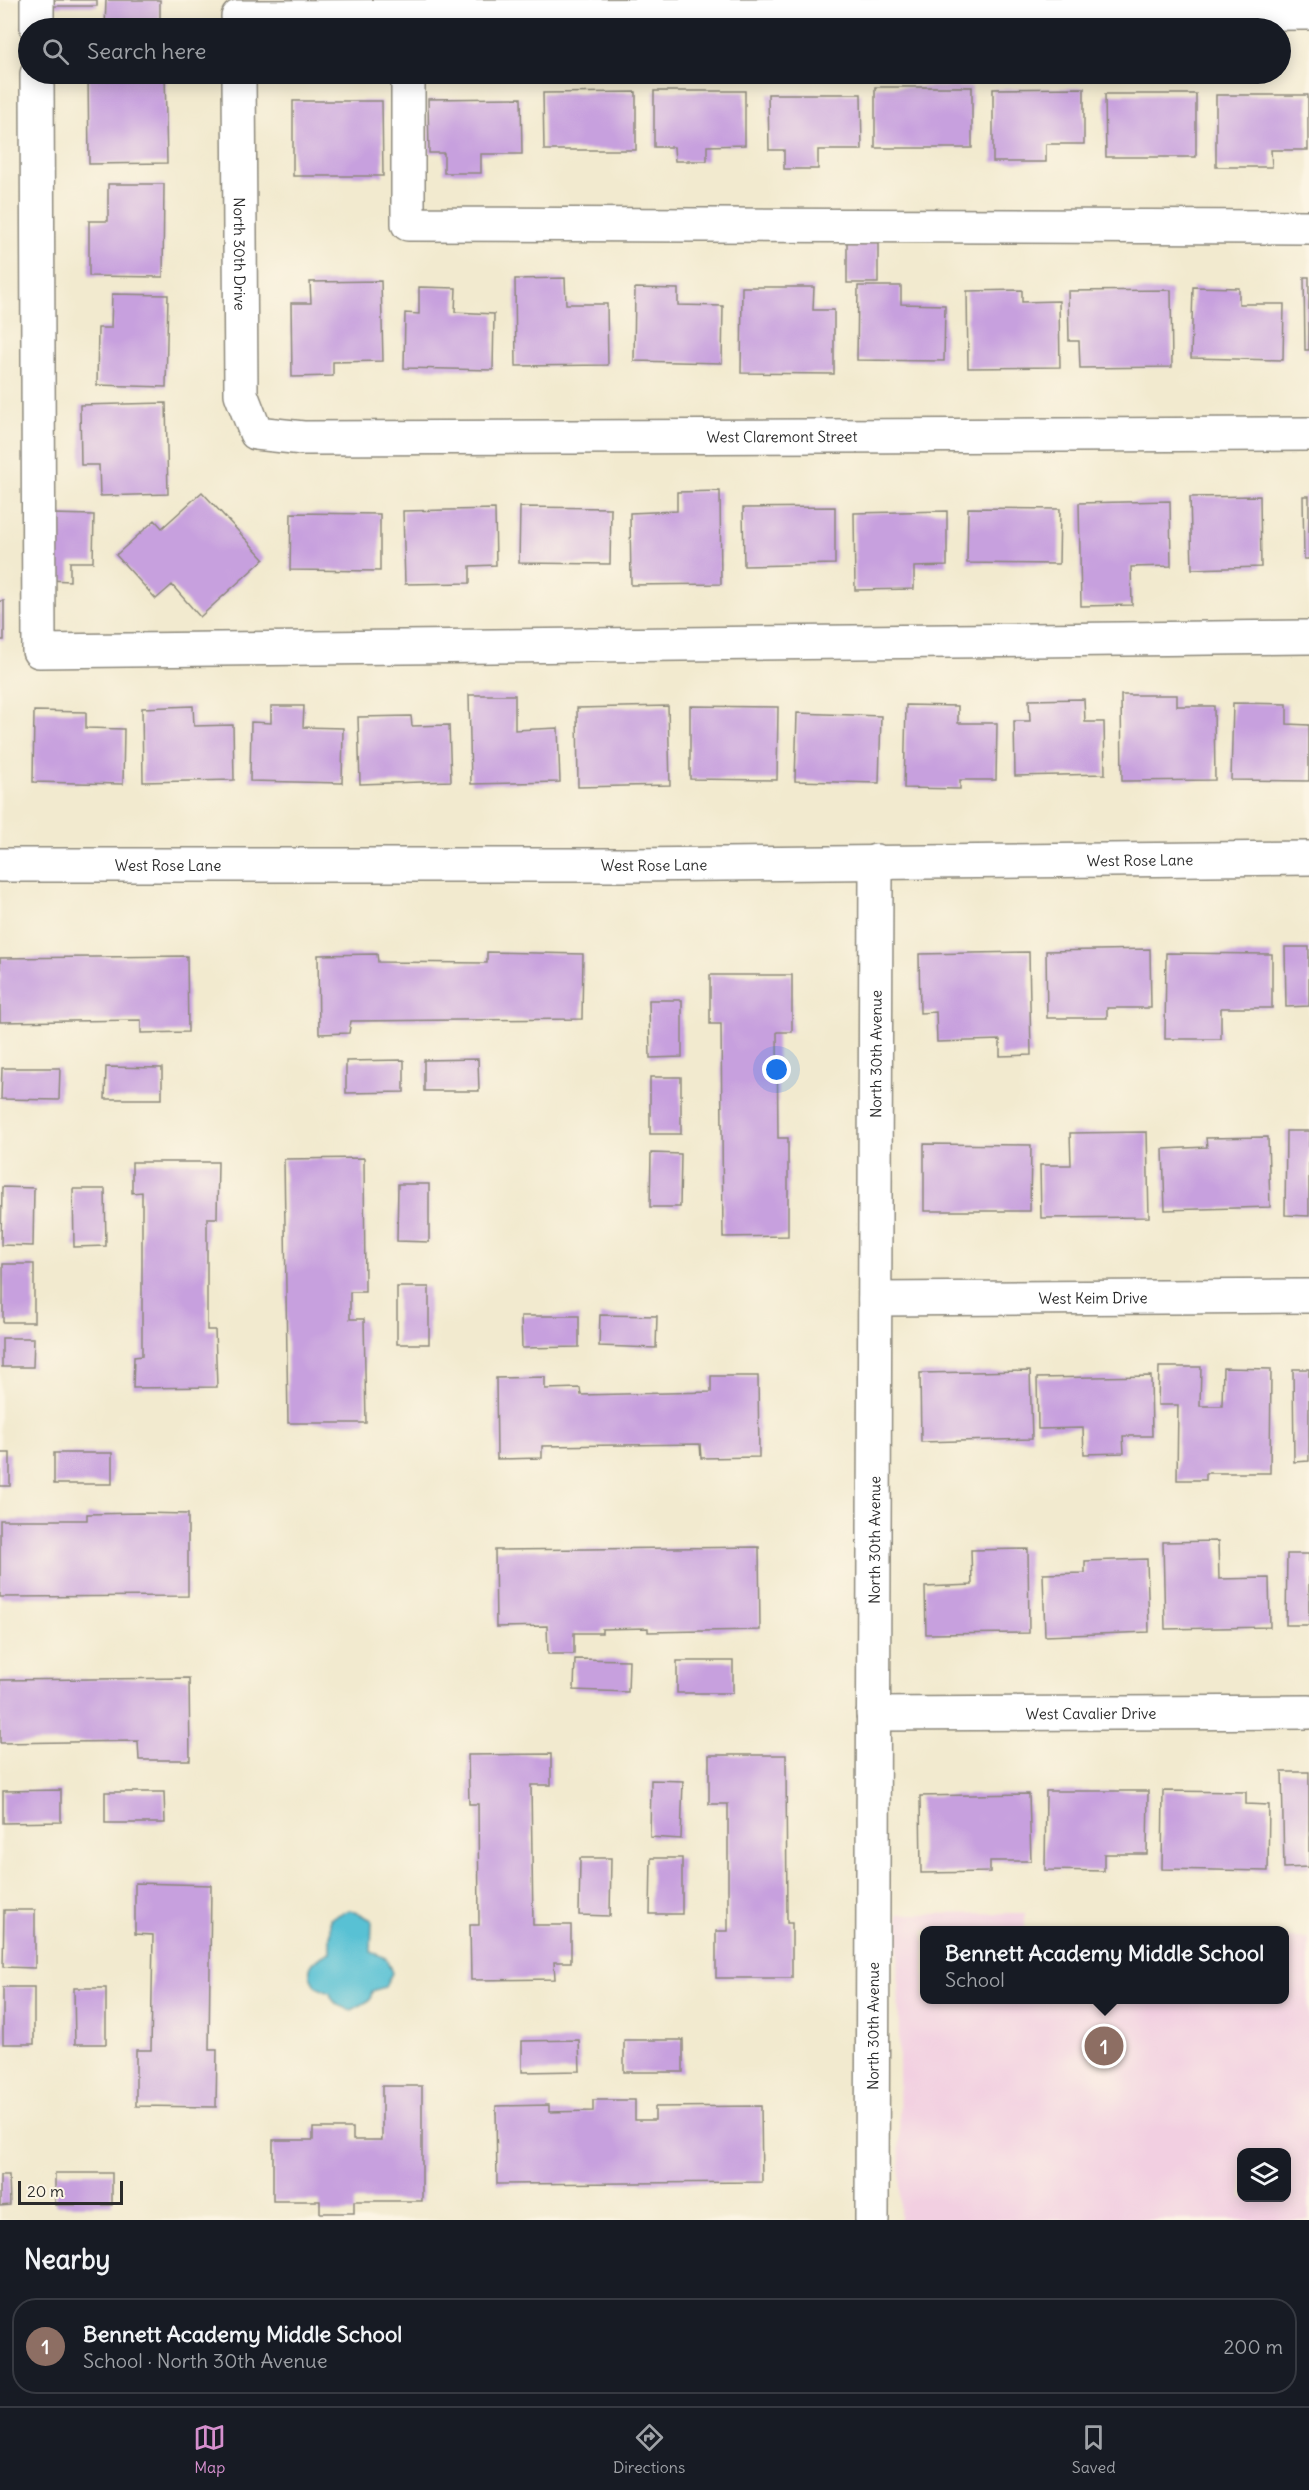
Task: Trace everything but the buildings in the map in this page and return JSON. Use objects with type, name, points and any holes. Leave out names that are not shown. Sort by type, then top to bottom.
[{"type":"street","points":[[37,0],[37,18]]},
{"type":"street","points":[[238,15],[1309,13]]},
{"type":"street","points":[[38,84],[39,651],[1309,637]]},
{"type":"street","name":"North 30th Drive","points":[[239,84],[241,394],[256,433]]},
{"type":"street","points":[[408,84],[408,224],[1309,227]]},
{"type":"street","name":"West Claremont Street","points":[[256,433],[303,438],[1309,434]]},
{"type":"street","name":"West Rose Lane","points":[[0,865],[630,866],[876,861],[1309,858]]},
{"type":"street","name":"North 30th Avenue","points":[[872,2220],[876,861]]},
{"type":"street","name":"West Keim Drive","points":[[874,1299],[1309,1296]]},
{"type":"street","name":"West Cavalier Drive","points":[[873,1714],[1309,1712]]},
{"type":"shaded area","points":[[1025,1913],[1025,1926],[920,1926],[920,2004],[1289,2004],[1289,1938],[1309,1938],[1309,2220],[900,2220],[898,1914]]},
{"type":"water","points":[[350,1910],[372,1920],[371,1952],[386,1958],[392,1973],[385,1987],[372,1991],[370,2000],[352,2010],[338,2005],[330,1993],[316,1987],[310,1975],[311,1965],[330,1952],[330,1918]]},
{"type":"place","name":"Bennett Academy Middle School","points":[[1104,2046]]}]
